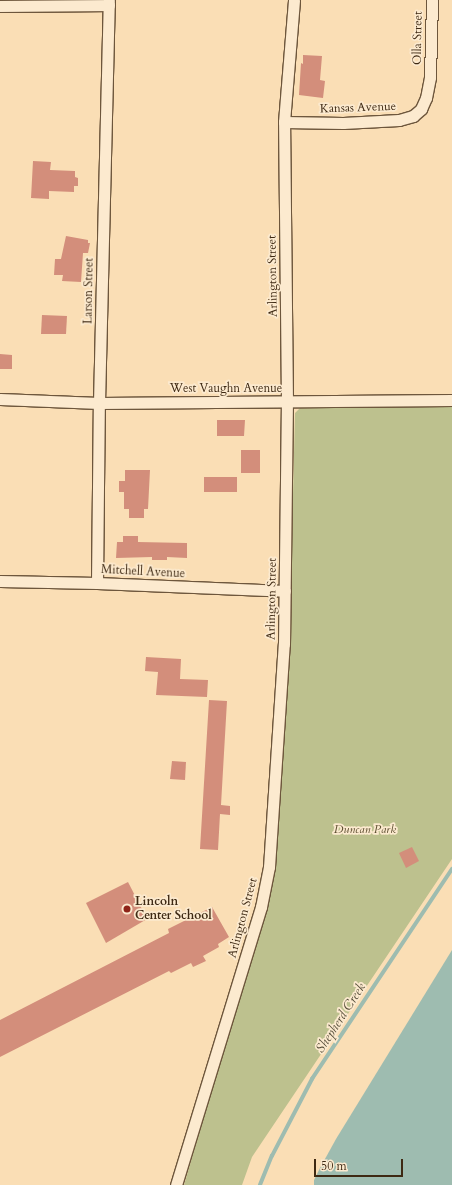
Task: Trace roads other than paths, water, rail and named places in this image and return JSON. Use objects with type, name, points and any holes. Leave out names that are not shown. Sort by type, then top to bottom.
[{"type":"street","name":"Arlington Street","points":[[176,1185],[266,889],[272,837],[282,697],[285,591],[287,402],[284,122],[294,0]]},
{"type":"street","name":"Olla Street","points":[[430,77],[432,0]]},
{"type":"street","points":[[0,6],[109,2]]},
{"type":"street","name":"Larson Street","points":[[97,583],[99,403],[109,2]]},
{"type":"street","name":"Kansas Avenue","points":[[284,122],[343,123],[399,120],[413,116],[421,109],[426,98],[430,77]]},
{"type":"street","name":"West Vaughn Avenue","points":[[0,399],[99,403],[452,400]]},
{"type":"street","name":"Mitchell Avenue","points":[[0,581],[97,583],[285,591]]},
{"type":"waterway","name":"Shepherd Creek","points":[[260,1185],[272,1156],[312,1079],[452,869]]},
{"type":"place","name":"Lincoln Center School","points":[[127,909]]},
{"type":"park label","name":"Duncan Park","points":[[365,830]]}]
